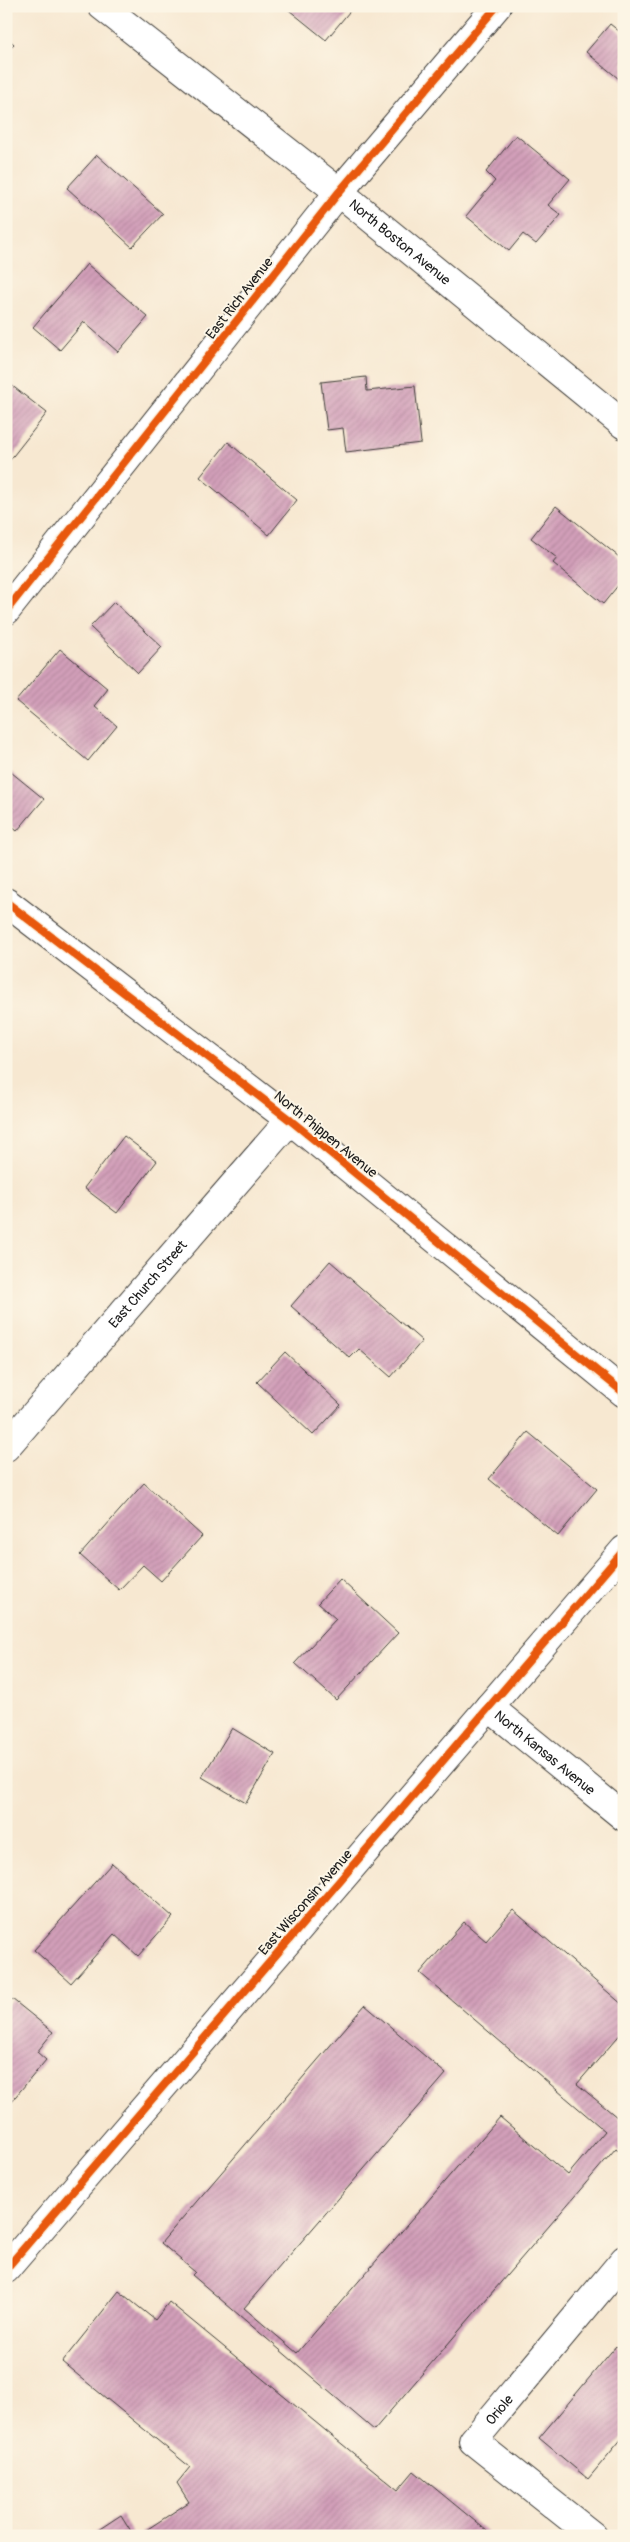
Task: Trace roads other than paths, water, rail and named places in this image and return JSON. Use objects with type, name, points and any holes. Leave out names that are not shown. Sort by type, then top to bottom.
[{"type":"street","name":"North Boston Avenue","points":[[102,6],[339,192],[624,425]]},
{"type":"street","name":"East Rich Avenue","points":[[6,611],[339,192],[497,6]]},
{"type":"street","name":"North Phippen Avenue","points":[[6,902],[290,1120],[624,1393]]},
{"type":"street","name":"East Church Street","points":[[6,1447],[290,1120]]},
{"type":"street","name":"East Wisconsin Avenue","points":[[6,2269],[624,1550]]},
{"type":"street","name":"North Kansas Avenue","points":[[489,1707],[624,1817]]},
{"type":"street","name":"Oriole","points":[[593,2536],[473,2442],[624,2260]]}]
